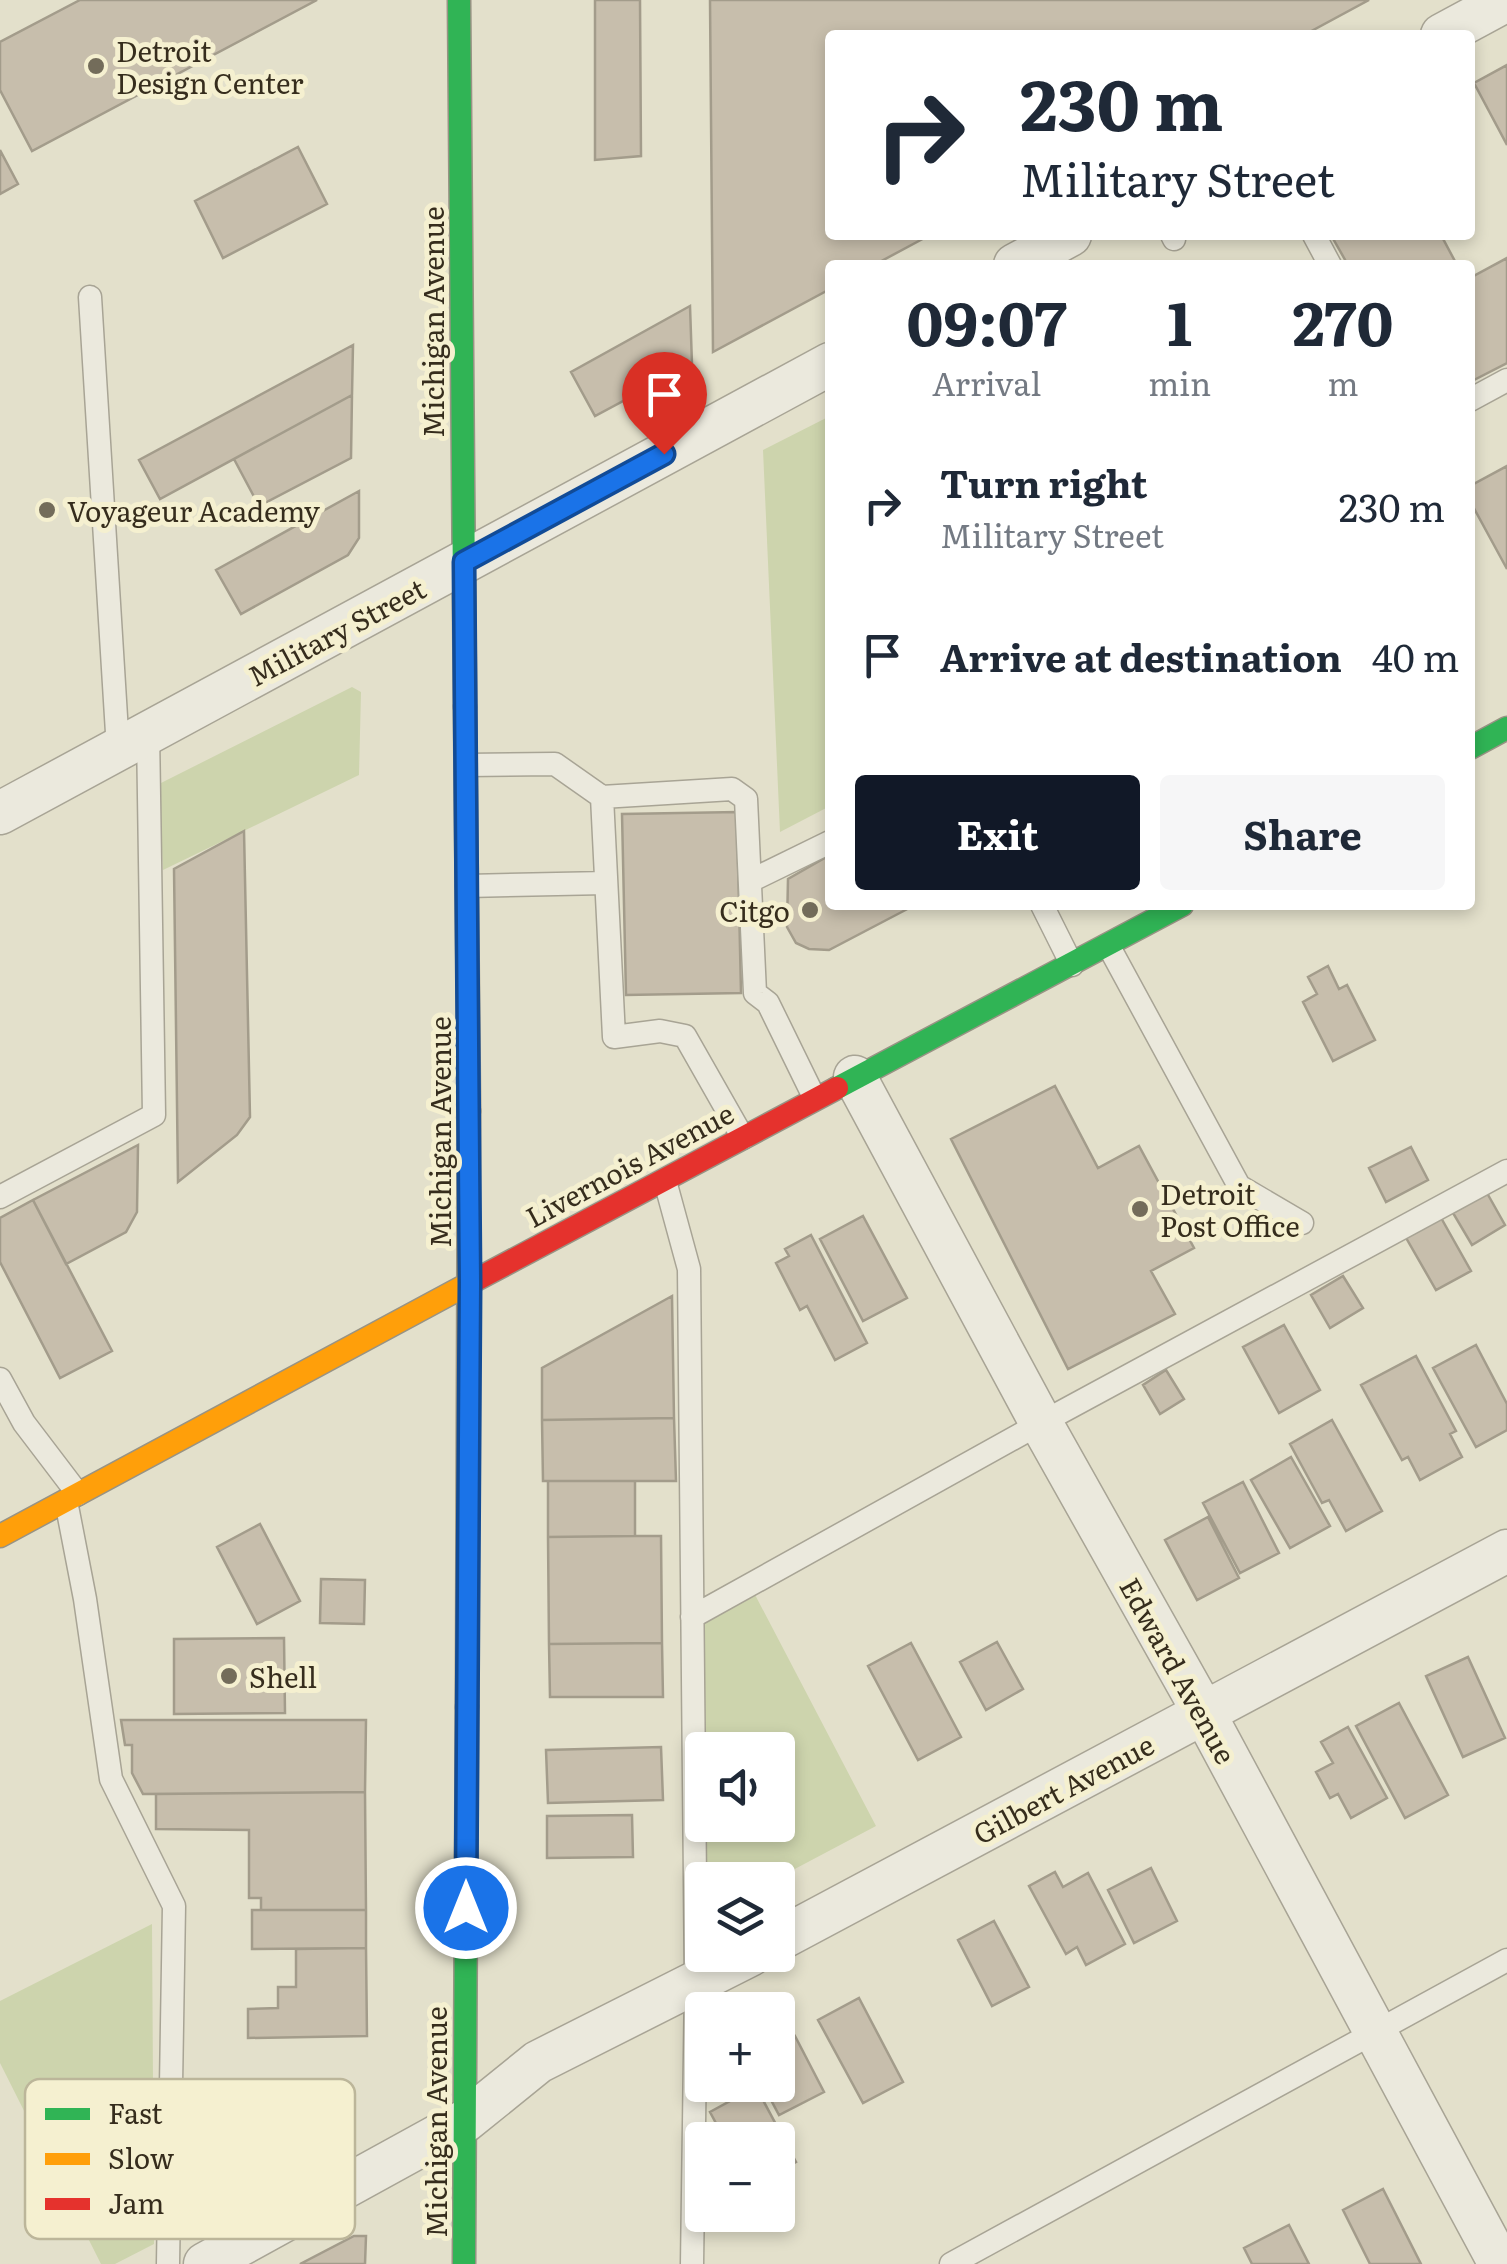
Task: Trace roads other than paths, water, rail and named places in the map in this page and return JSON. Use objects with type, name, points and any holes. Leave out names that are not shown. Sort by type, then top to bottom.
[{"type":"main road","name":"Michigan Avenue","points":[[459,0],[470,1283],[464,2264]]},
{"type":"main road","points":[[1475,745],[1507,728]]},
{"type":"main road","name":"Livernois Avenue","points":[[0,1536],[1173,910]]},
{"type":"street","points":[[1451,30],[1507,0]]},
{"type":"street","points":[[1023,260],[1061,240]]},
{"type":"street","name":"Military Street","points":[[0,813],[825,367]]},
{"type":"street","name":"Edward Avenue","points":[[856,1077],[1041,1423],[1204,1712],[1500,2264]]},
{"type":"street","name":"Gilbert Avenue","points":[[795,1931],[1507,1551]]},
{"type":"street","points":[[355,2182],[465,2121],[538,2062],[718,1972]]},
{"type":"street","points":[[205,2264],[250,2239]]},
{"type":"lane","points":[[0,1198],[154,1115],[133,741],[90,297]]},
{"type":"lane","points":[[1475,397],[1507,380]]},
{"type":"lane","points":[[466,765],[554,764],[602,797],[732,789],[746,798],[755,993],[768,1003],[814,1099]]},
{"type":"lane","points":[[602,797],[614,1037],[660,1031],[685,1036],[742,1138]]},
{"type":"lane","points":[[750,882],[825,844]]},
{"type":"lane","points":[[467,886],[606,883]]},
{"type":"lane","points":[[1044,910],[1072,965]]},
{"type":"lane","points":[[1108,946],[1239,1186],[1302,1223]]},
{"type":"lane","points":[[692,1617],[1507,1171]]},
{"type":"lane","points":[[665,1179],[690,1269],[696,1984],[692,2264]]},
{"type":"lane","points":[[0,1380],[72,1497],[111,1780],[174,1906],[171,2079]]},
{"type":"lane","points":[[951,2264],[1507,1960]]},
{"type":"lane","points":[[168,2239],[168,2264]]},
{"type":"place","name":"Detroit Design Center","points":[[96,66]]},
{"type":"place","name":"Voyageur Academy","points":[[47,510]]},
{"type":"place","name":"Citgo","points":[[810,910]]},
{"type":"place","name":"Detroit Post Office","points":[[1140,1209]]},
{"type":"place","name":"Shell","points":[[229,1676]]}]
